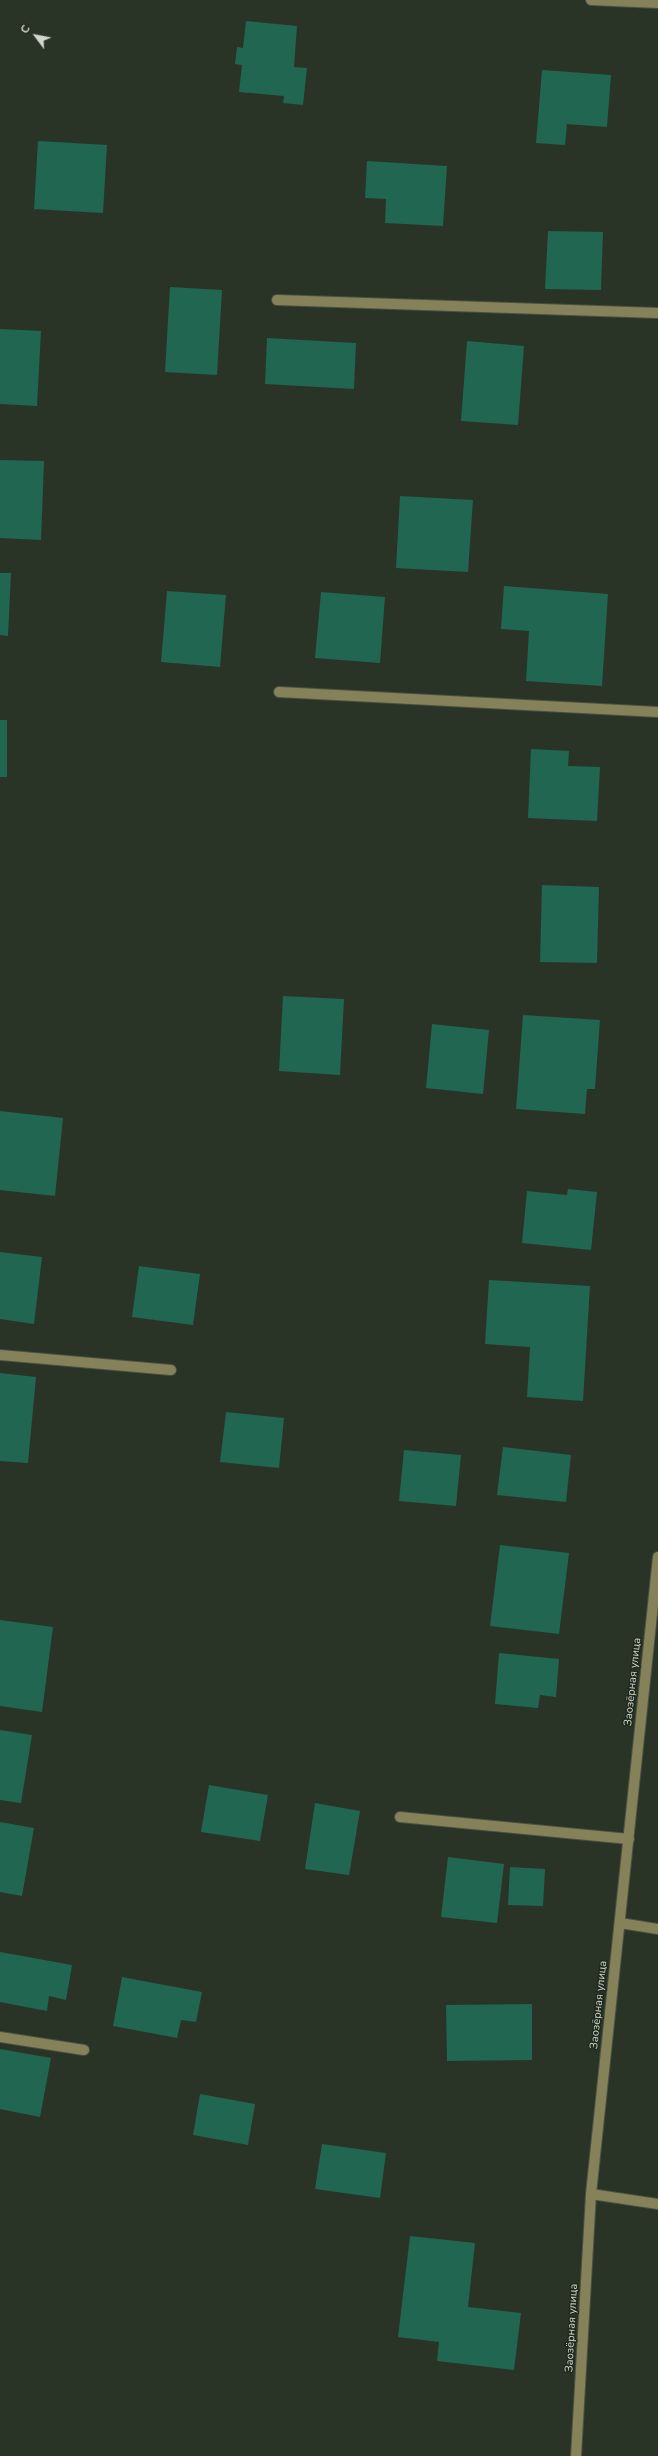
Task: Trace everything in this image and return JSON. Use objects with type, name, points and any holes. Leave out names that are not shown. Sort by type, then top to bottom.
[{"type":"street","points":[[591,0],[658,3]]},
{"type":"street","points":[[277,300],[658,313]]},
{"type":"street","points":[[279,692],[658,712]]},
{"type":"street","points":[[0,1355],[171,1370]]},
{"type":"street","name":"Заозёрная улица","points":[[576,2456],[591,2194],[658,1557]]},
{"type":"street","points":[[400,1817],[629,1839]]},
{"type":"street","points":[[620,1923],[658,1929]]},
{"type":"street","points":[[0,2037],[84,2050]]},
{"type":"street","points":[[591,2194],[658,2204]]},
{"type":"building","points":[[246,21],[297,26],[294,67],[307,68],[303,105],[283,103],[284,96],[239,92],[242,65],[235,64],[237,47],[243,48]]},
{"type":"building","points":[[542,70],[611,75],[607,127],[567,124],[565,145],[536,143]]},
{"type":"building","points":[[38,141],[107,145],[103,213],[34,209]]},
{"type":"building","points":[[367,161],[447,166],[443,226],[385,223],[386,199],[365,198]]},
{"type":"building","points":[[548,231],[603,232],[601,290],[545,289]]},
{"type":"building","points":[[170,287],[222,290],[217,375],[165,372]]},
{"type":"building","points":[[0,329],[41,331],[37,406],[0,404]]},
{"type":"building","points":[[267,338],[356,343],[354,389],[265,384]]},
{"type":"building","points":[[467,341],[524,346],[518,425],[461,421]]},
{"type":"building","points":[[0,460],[44,461],[41,540],[0,538]]},
{"type":"building","points":[[400,496],[473,500],[468,572],[396,568]]},
{"type":"building","points":[[0,573],[11,573],[8,636],[0,635]]},
{"type":"building","points":[[504,586],[608,594],[602,686],[526,681],[529,631],[501,629]]},
{"type":"building","points":[[167,591],[226,595],[220,667],[161,662]]},
{"type":"building","points":[[321,592],[385,597],[380,663],[315,658]]},
{"type":"building","points":[[0,720],[7,720],[7,777],[0,777]]},
{"type":"building","points":[[531,749],[569,751],[568,766],[600,767],[597,821],[528,818]]},
{"type":"building","points":[[542,885],[599,887],[597,963],[540,962]]},
{"type":"building","points":[[283,996],[344,999],[340,1075],[279,1071]]},
{"type":"building","points":[[523,1015],[600,1020],[595,1089],[587,1089],[585,1114],[516,1109]]},
{"type":"building","points":[[432,1024],[489,1030],[483,1094],[426,1088]]},
{"type":"building","points":[[0,1111],[63,1118],[55,1196],[0,1190]]},
{"type":"building","points":[[568,1189],[597,1192],[591,1250],[522,1243],[527,1191],[567,1195]]},
{"type":"building","points":[[0,1252],[42,1257],[34,1324],[0,1319]]},
{"type":"building","points":[[139,1266],[200,1274],[193,1325],[132,1317]]},
{"type":"building","points":[[489,1280],[590,1286],[583,1401],[527,1397],[530,1347],[485,1344]]},
{"type":"building","points":[[0,1373],[36,1377],[28,1463],[0,1461]]},
{"type":"building","points":[[226,1412],[284,1418],[279,1468],[220,1462]]},
{"type":"building","points":[[503,1447],[571,1455],[566,1502],[497,1495]]},
{"type":"building","points":[[404,1450],[461,1455],[456,1506],[399,1501]]},
{"type":"building","points":[[500,1545],[569,1553],[559,1634],[490,1626]]},
{"type":"building","points":[[0,1620],[53,1627],[42,1712],[0,1706]]},
{"type":"building","points":[[499,1653],[559,1659],[556,1697],[540,1695],[538,1708],[495,1704]]},
{"type":"building","points":[[0,1730],[32,1735],[21,1803],[0,1800]]},
{"type":"building","points":[[209,1785],[268,1795],[260,1841],[201,1832]]},
{"type":"building","points":[[315,1803],[360,1811],[349,1875],[305,1869]]},
{"type":"building","points":[[0,1822],[34,1828],[22,1896],[0,1892]]},
{"type":"building","points":[[448,1857],[504,1864],[497,1923],[441,1917]]},
{"type":"building","points":[[510,1867],[545,1869],[543,1906],[508,1905]]},
{"type":"building","points":[[0,1952],[72,1965],[66,2000],[49,1996],[47,2011],[0,2002]]},
{"type":"building","points":[[122,1977],[202,1992],[196,2022],[181,2020],[177,2038],[113,2026]]},
{"type":"building","points":[[532,2004],[532,2060],[447,2061],[446,2005]]},
{"type":"building","points":[[0,2049],[51,2058],[40,2117],[0,2109]]},
{"type":"building","points":[[200,2094],[255,2104],[248,2145],[193,2135]]},
{"type":"building","points":[[322,2144],[386,2153],[380,2198],[315,2189]]},
{"type":"building","points":[[410,2236],[475,2243],[468,2307],[521,2313],[514,2370],[437,2361],[439,2342],[398,2337]]}]
